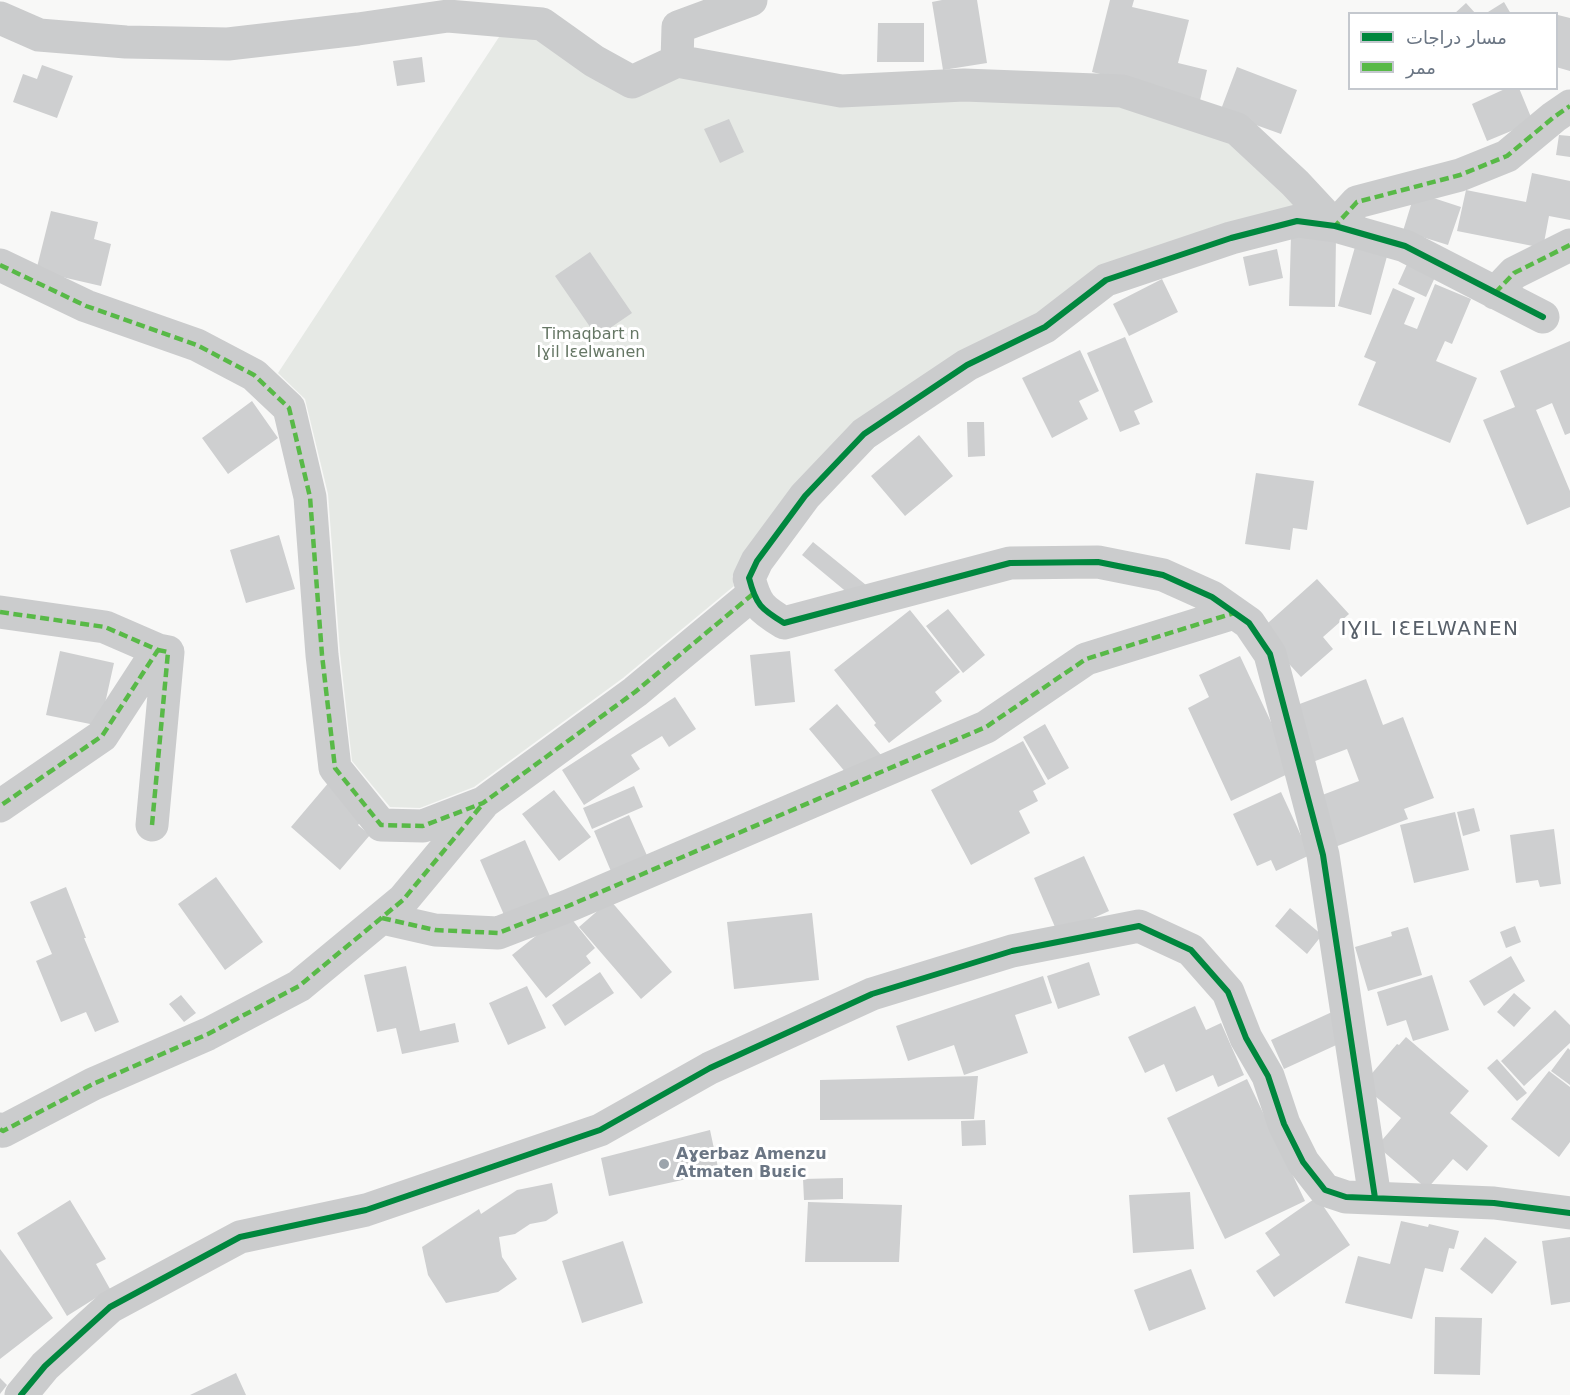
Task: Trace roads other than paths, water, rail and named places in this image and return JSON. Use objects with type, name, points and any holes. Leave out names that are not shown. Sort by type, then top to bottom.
[{"type":"street","points":[[677,61],[678,27],[751,0]]},
{"type":"street","points":[[0,18],[39,35],[126,42],[228,44],[448,16],[542,24],[594,61],[632,82],[677,61],[841,91],[964,85],[1122,91],[1237,129],[1295,183],[1335,226]]},
{"type":"street","points":[[1335,226],[1357,202],[1460,175],[1507,156],[1570,106]]},
{"type":"street","points":[[1375,1198],[1323,855],[1270,654],[1249,623],[1212,597],[1163,575],[1098,562],[1010,563],[784,623],[763,611],[753,594],[749,578],[757,561],[804,496],[864,434],[967,365],[1045,327],[1106,280],[1231,238],[1297,221],[1335,226],[1405,246],[1543,317]]},
{"type":"street","points":[[1495,293],[1514,273],[1570,245]]},
{"type":"street","points":[[0,265],[86,306],[196,345],[254,375],[289,408],[310,497],[322,655],[335,768],[381,825],[423,826],[483,803]]},
{"type":"street","points":[[0,1129],[3,1131],[93,1084],[208,1034],[299,986],[404,900],[483,803],[634,692],[753,594]]},
{"type":"street","points":[[0,612],[105,627],[158,650],[168,652],[152,825]]},
{"type":"street","points":[[382,918],[435,930],[498,933],[590,897],[986,727],[1086,659],[1234,613]]},
{"type":"street","points":[[0,806],[102,736],[158,650]]},
{"type":"street","points":[[21,1395],[45,1366],[110,1306],[240,1237],[366,1210],[600,1130],[710,1068],[872,994],[1012,951],[1139,926],[1191,950],[1228,992],[1246,1038],[1268,1076],[1284,1124],[1304,1162],[1325,1190],[1346,1197],[1494,1203],[1570,1213]]},
{"type":"place","name":"Aɣerbaz Amenzu Atmaten Buɛic","points":[[664,1164]]},
{"type":"district","name":"IƔIL IƐELWANEN","points":[[1430,630]]},
{"type":"park label","name":"Timaqbart n Iɣil Iɛelwanen","points":[[591,344]]}]
